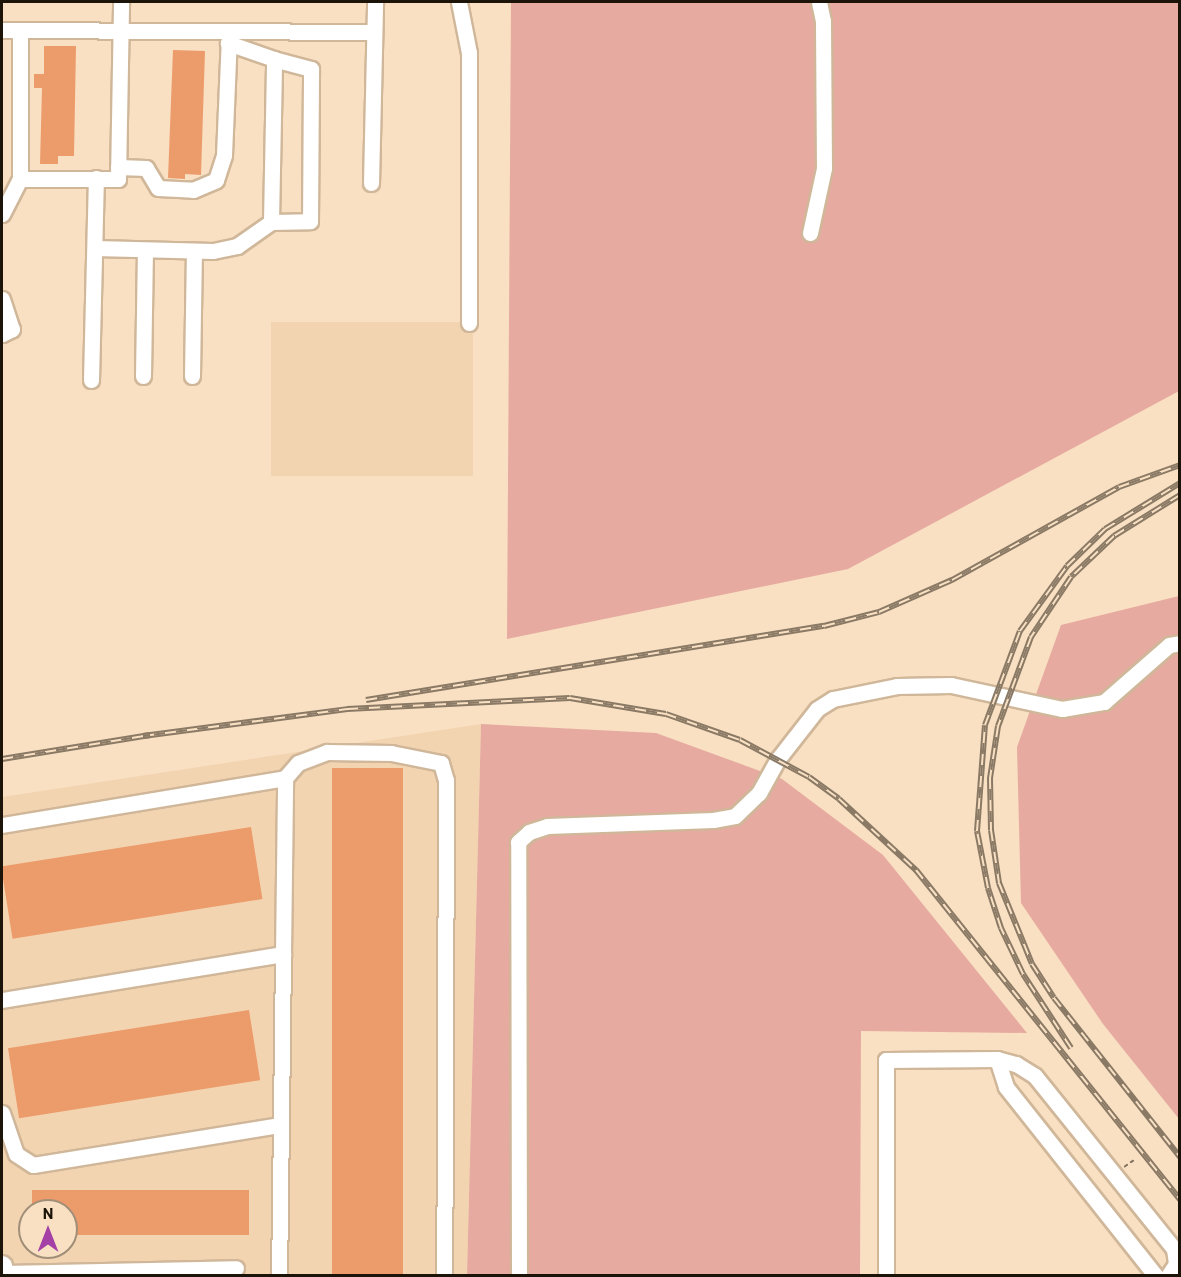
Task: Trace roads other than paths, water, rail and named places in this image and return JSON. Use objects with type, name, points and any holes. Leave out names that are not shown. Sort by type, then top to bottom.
[{"type":"lane","points":[[20,178],[118,178],[121,2]]},
{"type":"lane","points":[[371,183],[375,2]]},
{"type":"lane","points":[[459,2],[469,53],[469,323]]},
{"type":"lane","points":[[810,233],[824,168],[823,21],[819,2]]},
{"type":"lane","points":[[2,30],[120,32],[229,38],[374,32]]},
{"type":"lane","points":[[2,214],[20,178],[20,30]]},
{"type":"lane","points":[[94,248],[194,251],[237,246],[271,222],[310,221],[311,69],[274,59],[229,38]]},
{"type":"lane","points":[[118,167],[146,168],[158,188],[193,190],[216,180],[224,155],[229,38]]},
{"type":"lane","points":[[271,222],[274,59]]},
{"type":"lane","points":[[91,380],[96,178]]},
{"type":"lane","points":[[143,376],[146,251]]},
{"type":"lane","points":[[192,376],[194,251]]},
{"type":"lane","points":[[2,300],[12,329],[2,334]]},
{"type":"lane","points":[[519,1275],[518,842],[529,832],[547,826],[713,820],[735,816],[759,793],[778,759],[817,709],[834,699],[897,686],[951,685],[1062,709],[1104,702],[1169,645],[1179,643]]},
{"type":"lane","points":[[2,825],[285,778],[298,763],[327,752],[428,757],[441,763],[444,771],[447,938],[444,1275]]},
{"type":"lane","points":[[279,1275],[279,1125],[285,778]]},
{"type":"lane","points":[[2,1000],[283,954]]},
{"type":"lane","points":[[997,1059],[1006,1087],[1156,1275]]},
{"type":"lane","points":[[886,1275],[886,1060],[997,1059],[1016,1064],[1035,1076],[1174,1249],[1176,1264],[1168,1275]]},
{"type":"lane","points":[[2,1113],[16,1154],[33,1165],[279,1125]]},
{"type":"lane","points":[[3,1271],[236,1268]]},
{"type":"railway","points":[[366,700],[824,626],[879,612],[952,580],[1119,487],[1180,465]]},
{"type":"railway","points":[[1071,1048],[1023,974],[1001,928],[988,888],[977,831],[985,725],[1020,631],[1067,566],[1105,529],[1180,483]]},
{"type":"railway","points":[[1180,495],[1114,536],[1071,577],[1031,637],[998,726],[990,778],[991,830],[999,883],[1032,964],[1054,998],[1180,1157]]},
{"type":"railway","points":[[143,736],[347,709],[570,698],[666,714],[740,740],[809,777],[839,799],[916,870],[1180,1200]]},
{"type":"railway","points":[[2,759],[150,735]]}]
